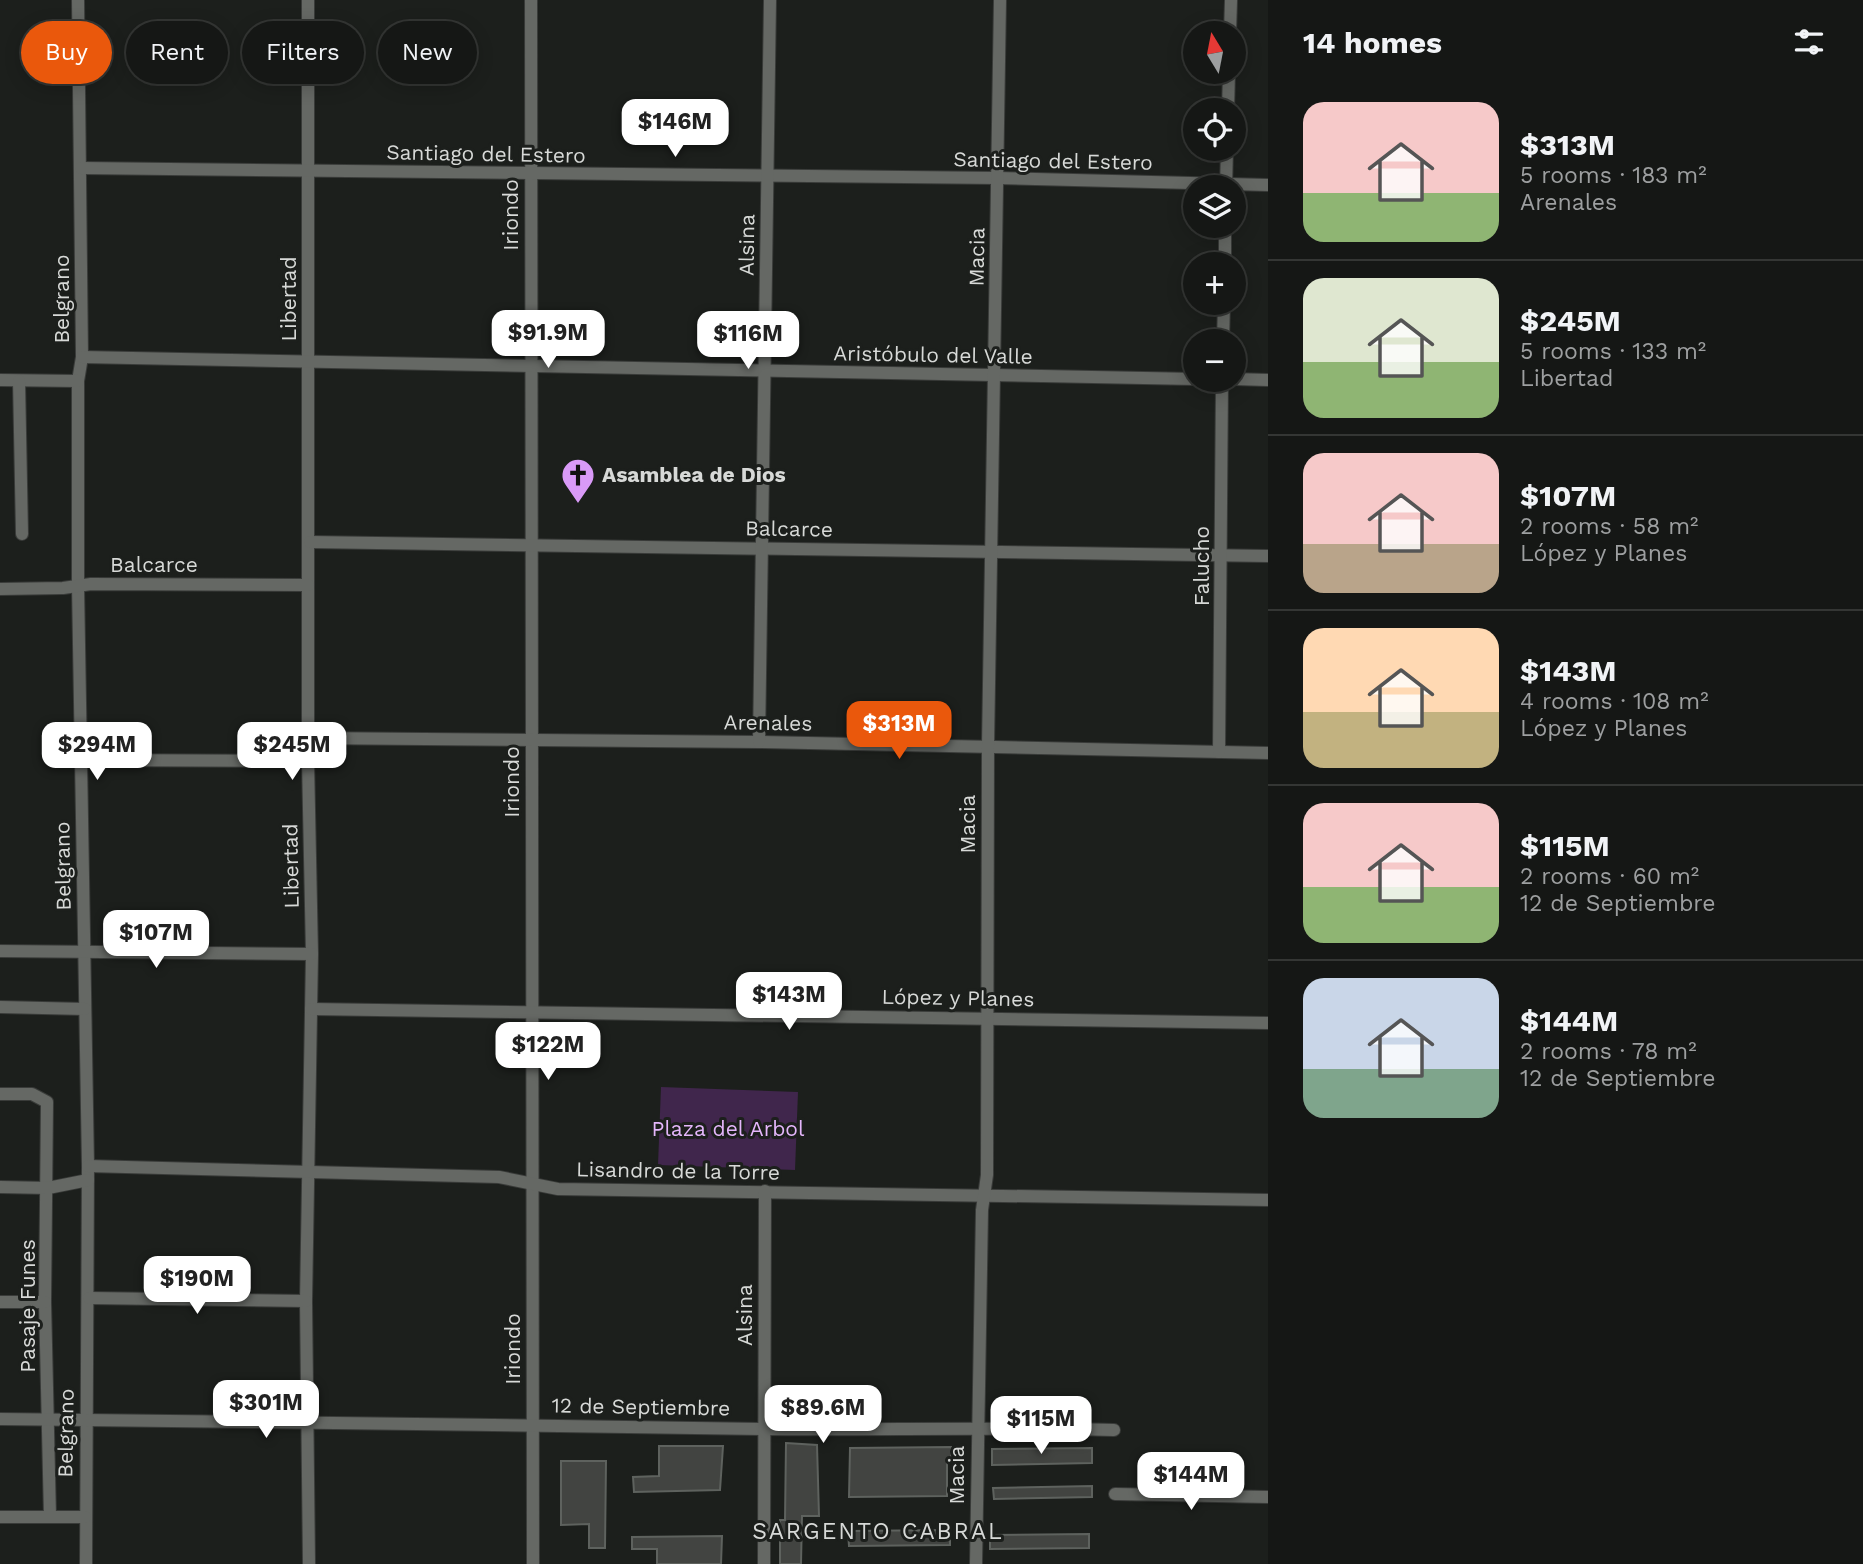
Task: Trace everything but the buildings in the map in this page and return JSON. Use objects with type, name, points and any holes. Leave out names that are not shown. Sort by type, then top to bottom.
[{"type":"street","name":"Belgrano","points":[[78,0],[82,168],[78,586],[89,1298],[85,1418],[86,1564]]},
{"type":"street","name":"Libertad","points":[[308,0],[308,761],[312,954],[306,1301],[309,1564]]},
{"type":"street","name":"Iriondo","points":[[531,0],[533,1564]]},
{"type":"street","name":"Alsina","points":[[759,742],[770,0]]},
{"type":"street","name":"Macia","points":[[976,1564],[977,1426],[984,1197],[987,1175],[988,746],[1000,0]]},
{"type":"street","points":[[1230,21],[1231,0]]},
{"type":"street","name":"Santiago del Estero","points":[[82,168],[998,178],[1183,184]]},
{"type":"street","name":"Santiago del Estero","points":[[1246,186],[1268,185]]},
{"type":"street","name":"Aristóbulo del Valle","points":[[82,357],[532,368],[1183,379]]},
{"type":"street","points":[[1246,379],[1268,380]]},
{"type":"street","points":[[0,380],[78,381]]},
{"type":"street","points":[[19,381],[22,534]]},
{"type":"street","name":"Falucho","points":[[1219,752],[1222,392]]},
{"type":"street","name":"Balcarce","points":[[310,542],[1268,556]]},
{"type":"street","name":"Balcarce","points":[[0,589],[91,584],[308,584]]},
{"type":"street","name":"Arenales","points":[[309,738],[759,742],[1268,753]]},
{"type":"street","points":[[80,760],[308,761]]},
{"type":"street","points":[[0,951],[312,954]]},
{"type":"street","points":[[0,1007],[85,1009]]},
{"type":"street","name":"López y Planes","points":[[311,1009],[1268,1023]]},
{"type":"street","name":"Pasaje Funes","points":[[0,1094],[41,1097],[47,1102],[45,1302],[50,1517]]},
{"type":"street","name":"Lisandro de la Torre","points":[[0,1187],[48,1188],[88,1173],[307,1172],[499,1177],[532,1186],[558,1189],[1268,1200]]},
{"type":"street","name":"Alsina","points":[[764,1564],[765,1191]]},
{"type":"street","points":[[89,1298],[306,1301]]},
{"type":"street","points":[[0,1302],[45,1302]]},
{"type":"street","name":"12 de Septiembre","points":[[0,1419],[85,1418],[307,1424],[764,1429],[977,1426],[1114,1430]]},
{"type":"street","points":[[1115,1494],[1268,1497]]},
{"type":"street","points":[[0,1517],[85,1517]]},
{"type":"green space","name":"Plaza del Arbol","points":[[661,1087],[798,1092],[795,1170],[658,1165]]},
{"type":"place","name":"Asamblea de Dios","points":[[578,505]]},
{"type":"district","name":"SARGENTO CABRAL","points":[[878,1531]]}]
